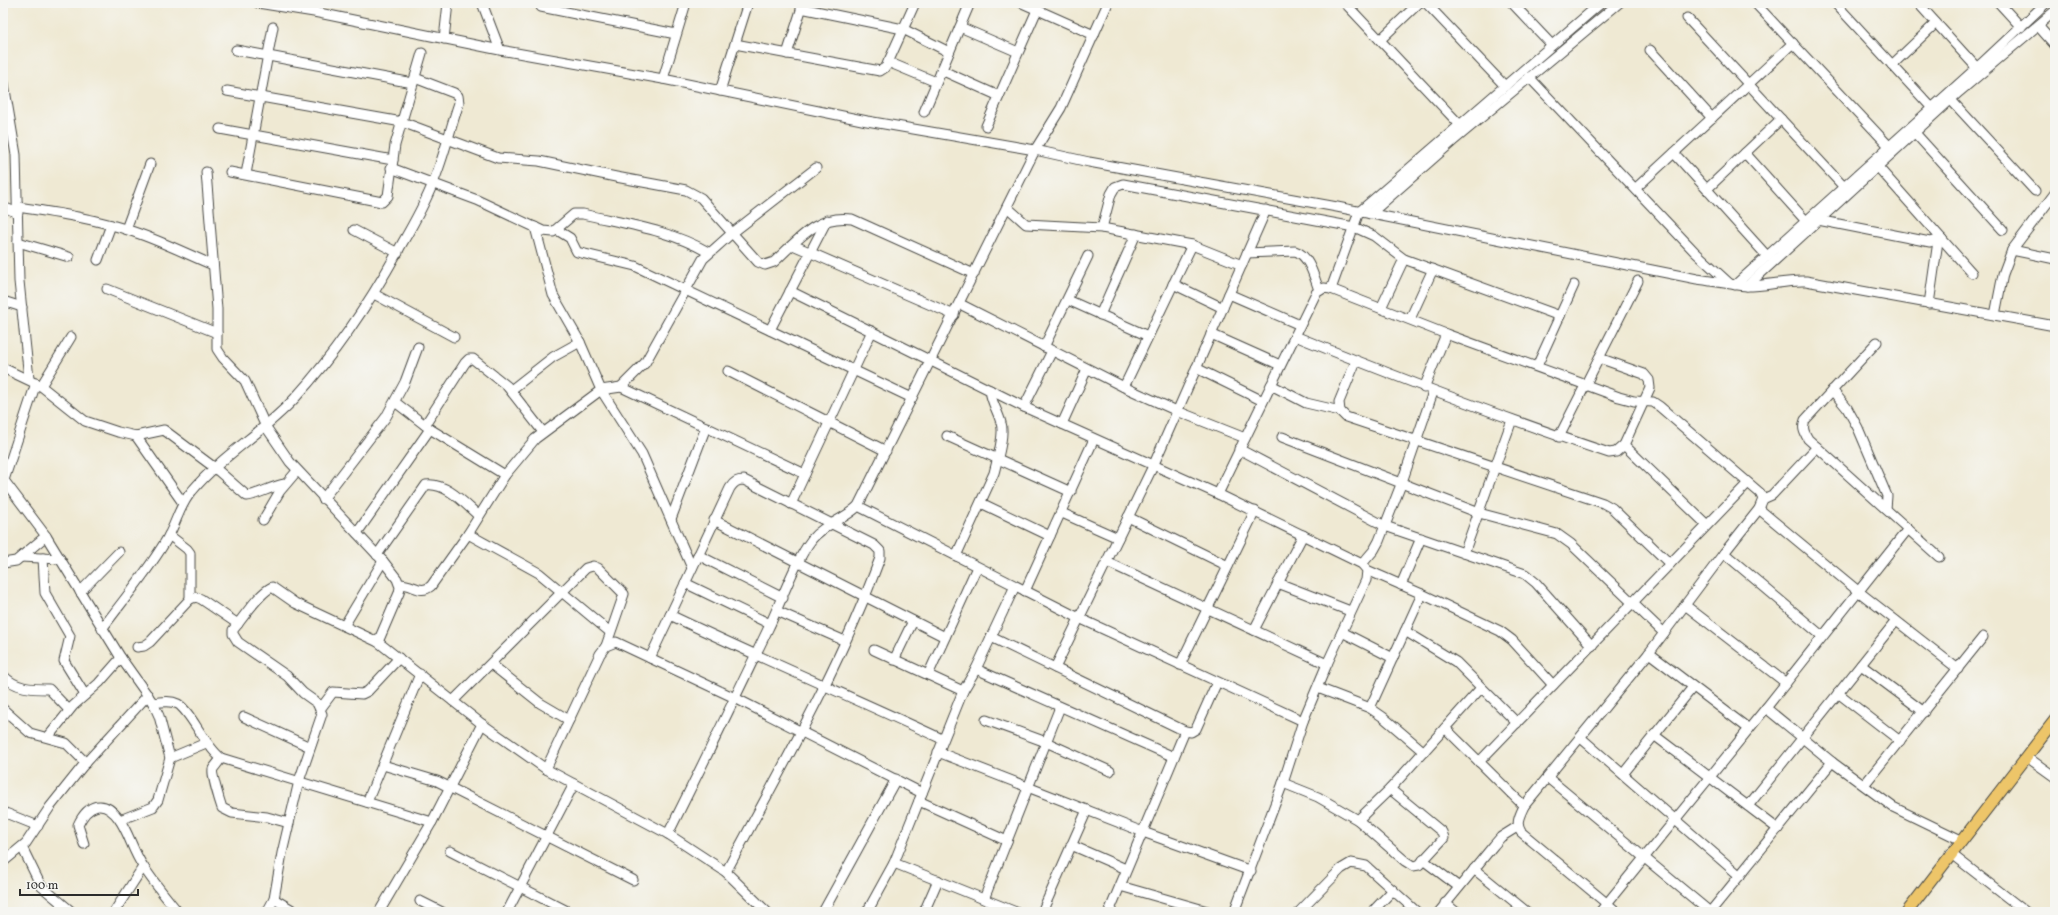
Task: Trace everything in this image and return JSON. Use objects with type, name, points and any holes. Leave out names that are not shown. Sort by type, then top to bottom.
[{"type":"main road","points":[[1907,912],[1950,853],[2055,720]]},
{"type":"street","points":[[258,3],[282,5],[500,50],[663,79],[867,121],[1035,150],[1089,162],[1370,214],[1697,279],[1747,286],[1765,285],[1781,281],[1806,281],[2055,326]]},
{"type":"street","points":[[444,39],[448,3]]},
{"type":"street","points":[[482,3],[500,50]]},
{"type":"street","points":[[663,79],[686,3]]},
{"type":"street","points":[[720,91],[748,3]]},
{"type":"street","points":[[735,44],[876,71],[884,69],[915,3]]},
{"type":"street","points":[[924,112],[970,3]]},
{"type":"street","points":[[1022,3],[1094,35]]},
{"type":"street","points":[[668,834],[777,611],[799,561],[818,532],[852,513],[858,506],[960,304],[1035,150],[1061,108],[1108,3]]},
{"type":"street","points":[[1345,3],[1460,125]]},
{"type":"street","points":[[1380,40],[1419,3]]},
{"type":"street","points":[[1426,3],[1505,86]]},
{"type":"street","points":[[1512,3],[1552,45]]},
{"type":"street","points":[[1370,214],[1529,77],[1619,3]]},
{"type":"street","points":[[1755,3],[1889,146]]},
{"type":"street","points":[[1834,3],[1932,108]]},
{"type":"street","points":[[1918,3],[1977,68]]},
{"type":"street","points":[[1999,3],[2021,27]]},
{"type":"street","points":[[1732,284],[1767,256],[1977,68],[2046,3]]},
{"type":"street","points":[[1331,289],[1359,212],[1552,45],[1597,4]]},
{"type":"street","points":[[787,54],[802,6],[903,29],[949,52]]},
{"type":"street","points":[[542,7],[676,34]]},
{"type":"street","points":[[986,126],[1037,10]]},
{"type":"street","points":[[1747,286],[1951,100],[2055,11]]},
{"type":"street","points":[[1688,18],[1844,187]]},
{"type":"street","points":[[1892,65],[1936,24]]},
{"type":"street","points":[[2038,26],[2055,45]]},
{"type":"street","points":[[246,174],[273,27]]},
{"type":"street","points":[[960,27],[1018,52]]},
{"type":"street","points":[[1636,188],[1792,43]]},
{"type":"street","points":[[102,629],[157,554],[169,535],[183,503],[192,490],[215,468],[266,427],[296,397],[341,341],[374,294],[398,252],[433,183],[459,103],[458,96],[454,93],[414,81],[236,50]]},
{"type":"street","points":[[1650,50],[1712,118]]},
{"type":"street","points":[[230,172],[382,202],[388,196],[392,164],[402,122],[422,53]]},
{"type":"street","points":[[888,62],[936,82]]},
{"type":"street","points":[[941,70],[999,96]]},
{"type":"street","points":[[1529,77],[1707,263],[1732,284]]},
{"type":"street","points":[[3,78],[16,155],[18,242],[22,307],[35,383]]},
{"type":"street","points":[[227,91],[402,122],[498,158],[539,161],[616,178],[686,190],[701,198],[731,234],[758,262],[765,265],[774,262],[816,224],[827,220],[844,218],[852,219],[974,274]]},
{"type":"street","points":[[1951,100],[2035,191]]},
{"type":"street","points":[[1707,189],[1781,119]]},
{"type":"street","points":[[220,130],[392,164],[549,232],[557,230],[574,214],[583,214],[672,235],[694,244],[708,252]]},
{"type":"street","points":[[1915,133],[2003,230]]},
{"type":"street","points":[[1674,153],[1767,256]]},
{"type":"street","points":[[1745,153],[1806,221]]},
{"type":"street","points":[[126,229],[150,164]]},
{"type":"street","points":[[1878,166],[1940,240],[1972,273]]},
{"type":"street","points":[[621,387],[645,363],[699,265],[708,252],[816,168]]},
{"type":"street","points":[[206,172],[217,309],[216,334],[218,349],[223,358],[245,381],[266,427],[297,471],[380,558],[400,584],[413,585],[421,591],[426,590],[431,586],[468,534],[505,475],[543,432],[601,390],[621,387],[805,474]]},
{"type":"street","points":[[1102,228],[1111,194],[1115,187],[1123,184],[1266,210],[1354,227],[1374,236],[1404,259],[1560,316]]},
{"type":"street","points":[[1995,315],[2003,274],[2012,250],[2055,193]]},
{"type":"street","points":[[3,207],[78,216],[112,225],[126,229],[213,265]]},
{"type":"street","points":[[1007,207],[1026,224],[1102,228],[1136,234],[1192,245],[1242,265]]},
{"type":"street","points":[[1055,668],[1154,464],[1266,210]]},
{"type":"street","points":[[770,330],[827,220]]},
{"type":"street","points":[[1818,220],[1921,240],[1940,240]]},
{"type":"street","points":[[98,260],[112,225]]},
{"type":"street","points":[[535,227],[553,295],[580,342],[601,390],[642,454],[692,568]]},
{"type":"street","points":[[354,230],[398,252]]},
{"type":"street","points":[[557,230],[570,238],[574,249],[577,252],[629,264],[912,398]]},
{"type":"street","points":[[1100,315],[1136,234]]},
{"type":"street","points":[[1929,304],[1940,240]]},
{"type":"street","points":[[18,242],[69,257]]},
{"type":"street","points":[[793,245],[954,315]]},
{"type":"street","points":[[1124,387],[1192,245]]},
{"type":"street","points":[[2012,250],[2055,259]]},
{"type":"street","points":[[1247,253],[1295,251],[1301,253],[1306,258],[1319,290]]},
{"type":"street","points":[[1024,407],[1068,300],[1088,256]]},
{"type":"street","points":[[1381,308],[1404,259]]},
{"type":"street","points":[[1410,319],[1433,269]]},
{"type":"street","points":[[1559,437],[1638,281]]},
{"type":"street","points":[[1173,284],[1223,308]]},
{"type":"street","points":[[1537,366],[1574,285]]},
{"type":"street","points":[[107,289],[216,334]]},
{"type":"street","points":[[1319,290],[1331,289],[1446,334],[1586,384],[1634,401],[1643,401],[1659,406],[1760,493],[1763,500]]},
{"type":"street","points":[[1218,494],[1280,365],[1319,290]]},
{"type":"street","points":[[790,291],[1024,407],[1154,464],[1255,511],[1303,534],[1364,567],[1500,631],[1512,640],[1553,685]]},
{"type":"street","points":[[374,294],[454,336]]},
{"type":"street","points":[[1229,294],[1300,325]]},
{"type":"street","points":[[1068,300],[1148,336]]},
{"type":"street","points":[[3,301],[22,307]]},
{"type":"street","points":[[960,304],[1124,387],[1177,411],[1245,438]]},
{"type":"street","points":[[791,504],[872,331]]},
{"type":"street","points":[[1211,334],[1280,365]]},
{"type":"street","points":[[1424,388],[1446,334]]},
{"type":"street","points":[[1295,336],[1433,392],[1559,437],[1609,453],[1616,452],[1624,445],[1650,388],[1649,380],[1644,374],[1599,358]]},
{"type":"street","points":[[71,337],[35,383],[3,480],[46,536],[102,629],[150,699],[168,743],[170,758],[158,800],[153,807],[120,820]]},
{"type":"street","points":[[511,390],[553,357],[580,342]]},
{"type":"street","points":[[1877,342],[1805,420],[1803,426],[1804,433],[1808,439],[1939,557]]},
{"type":"street","points":[[323,499],[386,417],[405,382],[418,347]]},
{"type":"street","points":[[357,533],[427,427],[465,362],[470,359],[473,359],[511,390],[543,432]]},
{"type":"street","points":[[1340,411],[1339,402],[1356,361]]},
{"type":"street","points":[[3,368],[35,383],[85,421],[118,432],[136,436],[164,430],[215,468],[247,496],[252,496],[270,487],[285,484]]},
{"type":"street","points":[[1196,368],[1263,401]]},
{"type":"street","points":[[1062,424],[1088,369]]},
{"type":"street","points":[[728,371],[886,451]]},
{"type":"street","points":[[1271,385],[1306,403],[1340,411],[1346,417],[1416,439],[1495,468],[1604,503],[1612,508],[1670,564]]},
{"type":"street","points":[[956,556],[994,473],[997,460],[1002,424],[991,398],[990,390]]},
{"type":"street","points":[[1832,390],[1847,408],[1858,428],[1888,496],[1886,509]]},
{"type":"street","points":[[1234,912],[1283,782],[1303,721],[1318,688],[1326,664],[1366,580],[1364,567],[1385,526],[1433,392]]},
{"type":"street","points":[[395,402],[427,427],[505,475]]},
{"type":"street","points":[[1464,553],[1512,420]]},
{"type":"street","points":[[671,519],[706,427]]},
{"type":"street","points":[[136,436],[183,503]]},
{"type":"street","points":[[948,436],[997,460],[1071,492]]},
{"type":"street","points":[[1282,437],[1402,482],[1479,513],[1557,534],[1571,544],[1664,633]]},
{"type":"street","points":[[1025,591],[1062,513],[1094,439]]},
{"type":"street","points":[[1624,445],[1708,525]]},
{"type":"street","points":[[1438,912],[1501,837],[1517,827],[1524,806],[1649,653],[1759,509],[1763,500],[1772,495],[1817,447]]},
{"type":"street","points":[[1239,449],[1385,526],[1525,574],[1536,583],[1592,646]]},
{"type":"street","points":[[263,520],[285,484],[297,471]]},
{"type":"street","points":[[650,658],[714,520],[730,488],[734,482],[738,480],[744,480],[874,546],[880,551],[880,558],[866,597],[845,641],[801,731],[726,872]]},
{"type":"street","points":[[1479,762],[1748,483]]},
{"type":"street","points":[[344,626],[380,558],[426,485],[434,484],[442,487],[479,516]]},
{"type":"street","points":[[981,503],[1050,536]]},
{"type":"street","points":[[858,506],[1079,618],[1303,721]]},
{"type":"street","points":[[1759,509],[1858,591],[1958,669]]},
{"type":"street","points":[[1180,665],[1255,511]]},
{"type":"street","points":[[1062,513],[1118,538]]},
{"type":"street","points":[[1128,517],[1228,566]]},
{"type":"street","points":[[714,520],[799,561],[945,637]]},
{"type":"street","points":[[1600,912],[1710,778],[1908,528]]},
{"type":"street","points":[[468,534],[532,569],[610,632]]},
{"type":"street","points":[[1254,630],[1303,534]]},
{"type":"street","points":[[169,535],[190,553],[190,599]]},
{"type":"street","points":[[3,563],[16,561],[46,536]]},
{"type":"street","points":[[1401,585],[1421,538]]},
{"type":"street","points":[[80,592],[119,552]]},
{"type":"street","points":[[1724,553],[1822,636]]},
{"type":"street","points":[[698,555],[783,598]]},
{"type":"street","points":[[21,557],[60,559]]},
{"type":"street","points":[[43,558],[45,593],[70,636],[64,662],[85,695]]},
{"type":"street","points":[[1106,562],[1326,664]]},
{"type":"street","points":[[453,701],[586,568],[594,566],[598,568],[621,589],[624,594],[624,600],[610,632],[606,646],[600,654],[546,769]]},
{"type":"street","points":[[928,675],[977,567]]},
{"type":"street","points":[[685,583],[770,624]]},
{"type":"street","points":[[1278,583],[1350,611]]},
{"type":"street","points":[[378,642],[398,593],[400,584]]},
{"type":"street","points":[[867,912],[894,863],[942,739],[963,691],[976,669],[1015,586]]},
{"type":"street","points":[[321,708],[287,676],[235,639],[233,630],[267,589],[272,587],[295,603],[378,642],[482,724],[546,769],[668,834],[726,872],[767,912]]},
{"type":"street","points":[[1370,708],[1422,594]]},
{"type":"street","points":[[137,647],[144,646],[150,642],[190,599],[196,598],[201,600],[238,624]]},
{"type":"street","points":[[1685,605],[1786,683]]},
{"type":"street","points":[[777,611],[845,641]]},
{"type":"street","points":[[670,615],[755,656],[824,684],[942,739]]},
{"type":"street","points":[[894,660],[913,621]]},
{"type":"street","points":[[1748,806],[1896,621]]},
{"type":"street","points":[[1405,631],[1456,662],[1517,723]]},
{"type":"street","points":[[1342,632],[1393,658]]},
{"type":"street","points":[[991,637],[1185,731],[1191,732],[1196,729],[1217,682]]},
{"type":"street","points":[[1864,785],[1983,637]]},
{"type":"street","points":[[606,646],[616,642],[735,698],[896,779],[920,797],[1007,841]]},
{"type":"street","points":[[874,650],[963,691]]},
{"type":"street","points":[[1649,653],[1749,729]]},
{"type":"street","points":[[48,737],[69,710],[121,658]]},
{"type":"street","points":[[267,912],[274,899],[299,781],[319,724],[321,708],[333,692],[362,694],[368,691],[399,658]]},
{"type":"street","points":[[491,664],[540,703],[569,720]]},
{"type":"street","points":[[1861,665],[1924,712]]},
{"type":"street","points":[[976,669],[1174,757]]},
{"type":"street","points":[[367,802],[420,674]]},
{"type":"street","points":[[3,675],[20,687],[49,689],[69,710]]},
{"type":"street","points":[[1623,774],[1693,687]]},
{"type":"street","points":[[1318,688],[1370,708],[1383,717],[1424,752]]},
{"type":"street","points":[[1358,820],[1390,789],[1481,688]]},
{"type":"street","points":[[1838,693],[1900,741]]},
{"type":"street","points":[[150,699],[170,702],[183,708],[206,744],[221,758],[432,822]]},
{"type":"street","points":[[3,862],[22,847],[50,807],[86,763],[150,699]]},
{"type":"street","points":[[984,900],[1060,707]]},
{"type":"street","points":[[1766,708],[1832,762],[1900,811],[1961,840]]},
{"type":"street","points":[[3,709],[26,731],[66,743],[86,763]]},
{"type":"street","points":[[244,717],[310,747]]},
{"type":"street","points":[[986,720],[1046,742],[1110,771]]},
{"type":"street","points":[[379,912],[432,822],[482,724]]},
{"type":"street","points":[[1445,728],[1524,806]]},
{"type":"street","points":[[1109,912],[1185,731]]},
{"type":"street","points":[[1654,735],[1778,829]]},
{"type":"street","points":[[1581,738],[1740,876]]},
{"type":"street","points":[[170,758],[206,744]]},
{"type":"street","points":[[938,752],[1143,832],[1251,870]]},
{"type":"street","points":[[2027,757],[2055,776]]},
{"type":"street","points":[[221,758],[213,770],[212,775],[222,808],[232,813],[267,818],[289,824]]},
{"type":"street","points":[[1548,778],[1710,912],[1832,762]]},
{"type":"street","points":[[383,765],[426,777],[450,787],[633,880]]},
{"type":"street","points":[[823,912],[896,779]]},
{"type":"street","points":[[1283,782],[1318,797],[1358,820],[1405,861],[1413,866],[1419,865],[1444,838],[1442,832],[1390,789]]},
{"type":"street","points":[[506,912],[574,784]]},
{"type":"street","points":[[84,844],[78,830],[78,825],[91,809],[96,806],[103,806],[120,820],[143,867],[178,912]]},
{"type":"street","points":[[1042,912],[1087,810]]},
{"type":"street","points":[[3,812],[38,826]]},
{"type":"street","points":[[1517,827],[1521,832],[1617,912]]},
{"type":"street","points":[[1071,845],[1126,869]]},
{"type":"street","points":[[22,847],[41,886],[72,912]]},
{"type":"street","points":[[450,851],[569,912]]},
{"type":"street","points":[[1950,853],[2026,912]]},
{"type":"street","points":[[1423,860],[1459,887]]},
{"type":"street","points":[[894,863],[1016,912]]},
{"type":"street","points":[[1299,912],[1341,869],[1351,863],[1366,866],[1417,912]]},
{"type":"street","points":[[114,912],[143,867]]},
{"type":"street","points":[[1474,869],[1526,912]]},
{"type":"street","points":[[924,912],[938,880]]},
{"type":"street","points":[[1120,886],[1211,912]]},
{"type":"street","points":[[1372,912],[1393,890]]},
{"type":"street","points":[[274,899],[296,912]]},
{"type":"street","points":[[420,901],[442,912]]},
{"type":"street","points":[[1445,903],[1456,912]]}]
